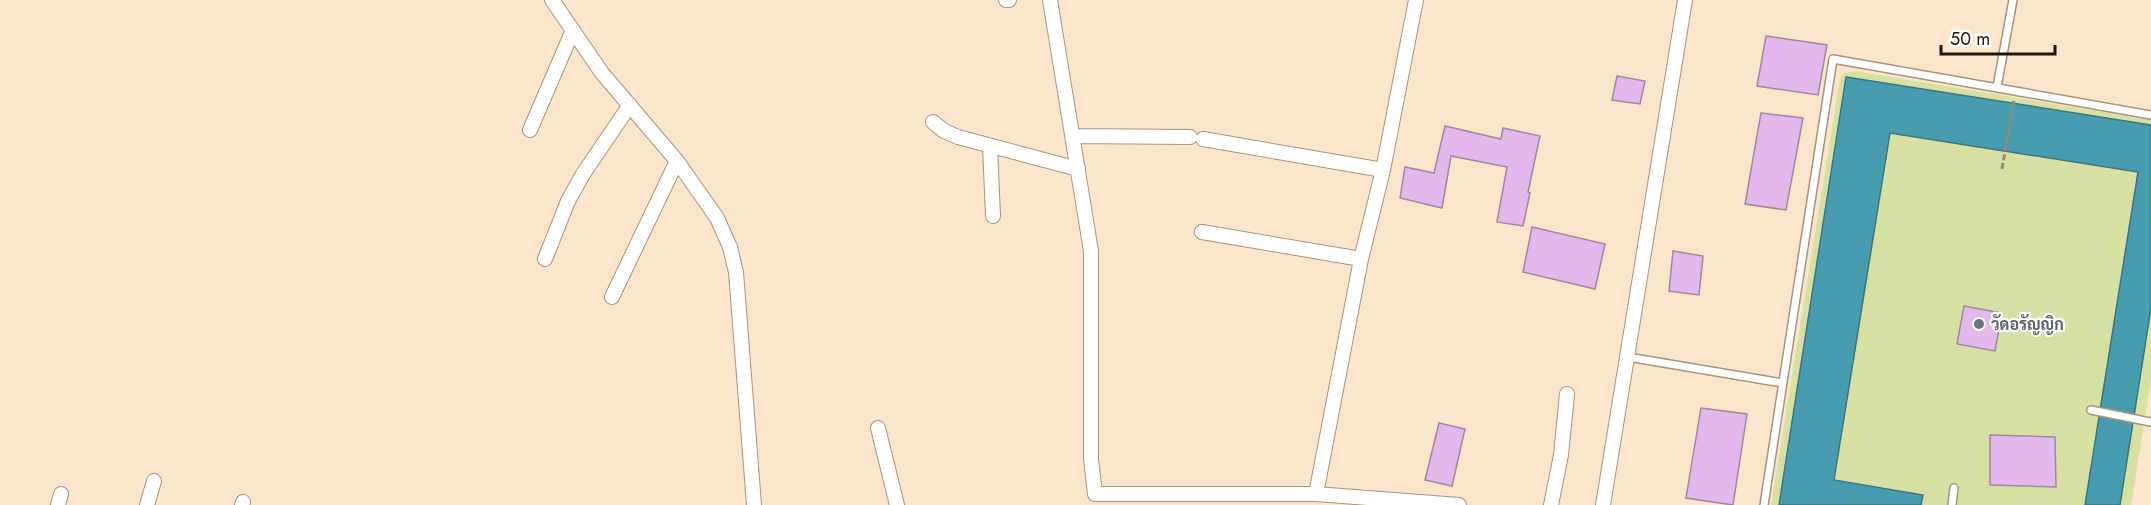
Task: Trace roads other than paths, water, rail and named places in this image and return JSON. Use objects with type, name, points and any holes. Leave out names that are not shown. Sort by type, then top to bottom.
[{"type":"street","points":[[552,0],[602,73],[676,161],[717,218],[730,247],[736,272],[754,505]]},
{"type":"street","points":[[1050,0],[1091,251],[1091,459],[1094,500],[1316,494],[1459,505]]},
{"type":"street","points":[[1316,494],[1361,259],[1383,170],[1416,0]]},
{"type":"street","points":[[1603,505],[1685,0]]},
{"type":"street","points":[[530,130],[573,30]]},
{"type":"street","points":[[545,259],[568,201],[583,174],[630,105]]},
{"type":"street","points":[[933,122],[951,134],[1078,169]]},
{"type":"street","points":[[1073,136],[1196,138],[1383,170]]},
{"type":"street","points":[[990,146],[993,216]]},
{"type":"street","points":[[612,297],[676,161]]},
{"type":"street","points":[[1202,232],[1361,259]]},
{"type":"street","points":[[1551,505],[1561,455],[1567,394]]},
{"type":"street","points":[[878,428],[897,505]]},
{"type":"street","points":[[147,505],[154,481]]},
{"type":"lane","points":[[1997,87],[2013,0]]},
{"type":"lane","points":[[1764,505],[1833,59],[2151,115]]},
{"type":"lane","points":[[1628,357],[1782,383]]},
{"type":"lane","points":[[2091,411],[2151,422]]},
{"type":"lane","points":[[1952,505],[1954,488]]},
{"type":"water","points":[[1846,77],[2151,125],[2151,308],[2120,505],[2085,505],[2138,172],[1890,133],[1834,480],[1923,495],[1921,505],[1779,505]]},
{"type":"place","name":"วัดอรัญญิก","points":[[1979,324]]}]
